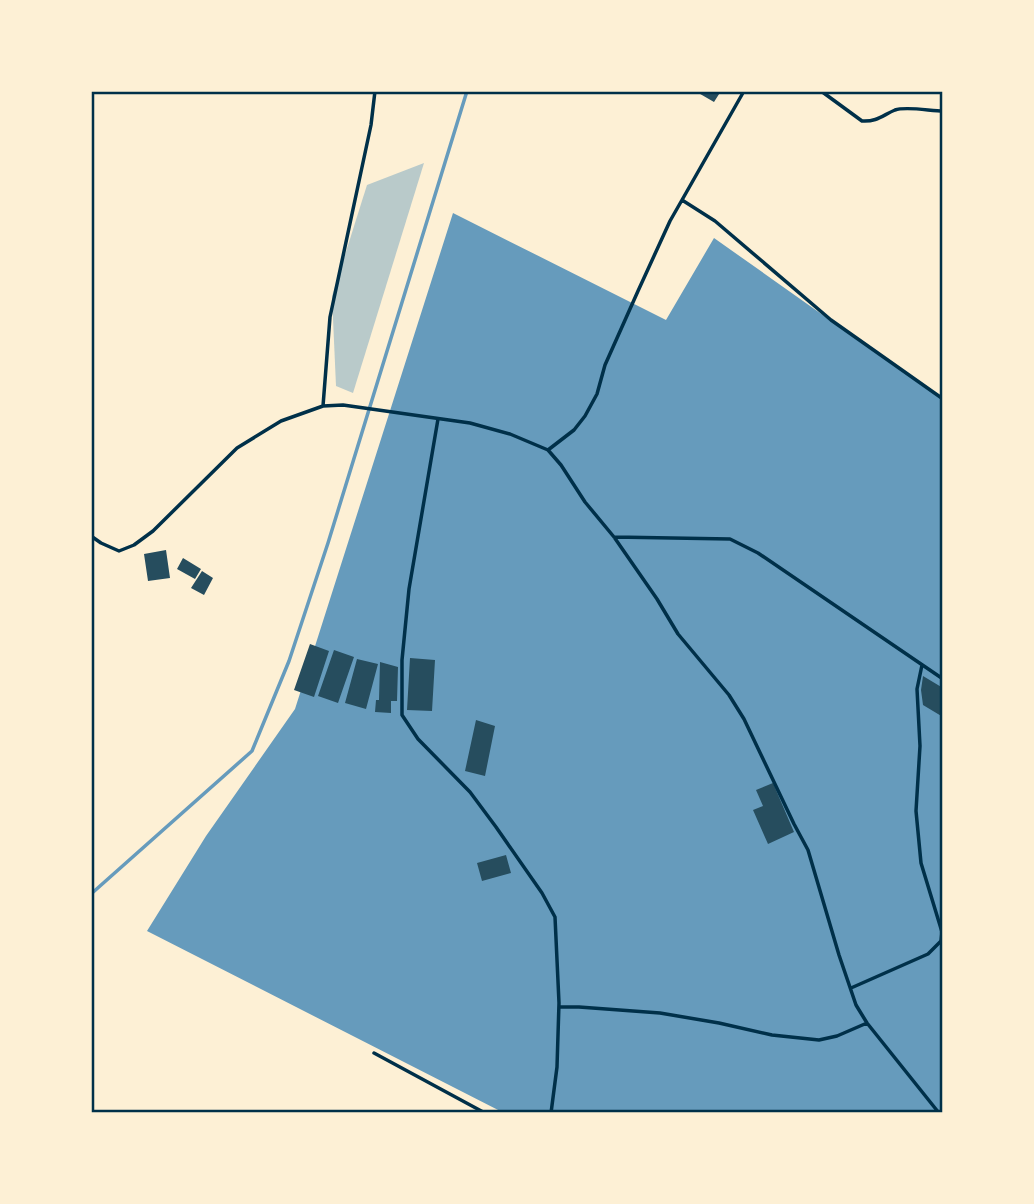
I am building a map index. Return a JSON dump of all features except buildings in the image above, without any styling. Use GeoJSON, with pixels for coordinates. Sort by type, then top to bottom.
{"type":"FeatureCollection","features":[{"type":"Feature","properties":{"kind":"lane"},"geometry":{"type":"LineString","coordinates":[[323,407],[330,317],[371,125],[375,91]]}},
{"type":"Feature","properties":{"kind":"lane"},"geometry":{"type":"LineString","coordinates":[[548,450],[573,430],[585,416],[597,394],[605,365],[670,221],[744,91]]}},
{"type":"Feature","properties":{"kind":"lane"},"geometry":{"type":"LineString","coordinates":[[821,91],[862,121],[878,120],[898,109],[943,111]]}},
{"type":"Feature","properties":{"kind":"lane"},"geometry":{"type":"LineString","coordinates":[[682,200],[715,221],[831,320],[943,399]]}},
{"type":"Feature","properties":{"kind":"lane"},"geometry":{"type":"LineString","coordinates":[[91,536],[119,551],[134,545],[153,531],[237,448],[281,421],[323,407],[343,405],[470,423],[510,434],[548,450],[614,537],[678,634],[729,695],[744,719],[808,850],[856,1005],[867,1023],[939,1113]]}},
{"type":"Feature","properties":{"kind":"lane"},"geometry":{"type":"LineString","coordinates":[[438,419],[409,589],[402,660],[402,715],[418,739],[470,792],[542,893],[555,917],[559,1007],[557,1067],[551,1113]]}},
{"type":"Feature","properties":{"kind":"lane"},"geometry":{"type":"LineString","coordinates":[[614,537],[730,540],[758,553],[943,679]]}},
{"type":"Feature","properties":{"kind":"lane"},"geometry":{"type":"LineString","coordinates":[[851,988],[928,954],[941,942],[942,932],[921,863],[916,811],[920,746],[917,689],[922,665]]}},
{"type":"Feature","properties":{"kind":"lane"},"geometry":{"type":"LineString","coordinates":[[559,1007],[579,1006],[660,1013],[772,1035],[819,1040],[837,1036],[867,1023]]}},
{"type":"Feature","properties":{"kind":"lane"},"geometry":{"type":"LineString","coordinates":[[374,1053],[485,1113]]}},
{"type":"Feature","properties":{"kind":"shaded area"},"geometry":{"type":"Polygon","coordinates":[[[424,163],[353,393],[336,386],[332,296],[367,185],[424,163]]]}},
{"type":"Feature","properties":{"kind":"water"},"geometry":{"type":"Polygon","coordinates":[[[453,213],[666,320],[714,238],[943,400],[943,1113],[504,1113],[147,931],[206,836],[295,709],[453,213]]]}},
{"type":"Feature","properties":{"kind":"waterway"},"geometry":{"type":"LineString","coordinates":[[91,894],[252,751],[289,661],[328,543],[467,91]]}}]}
